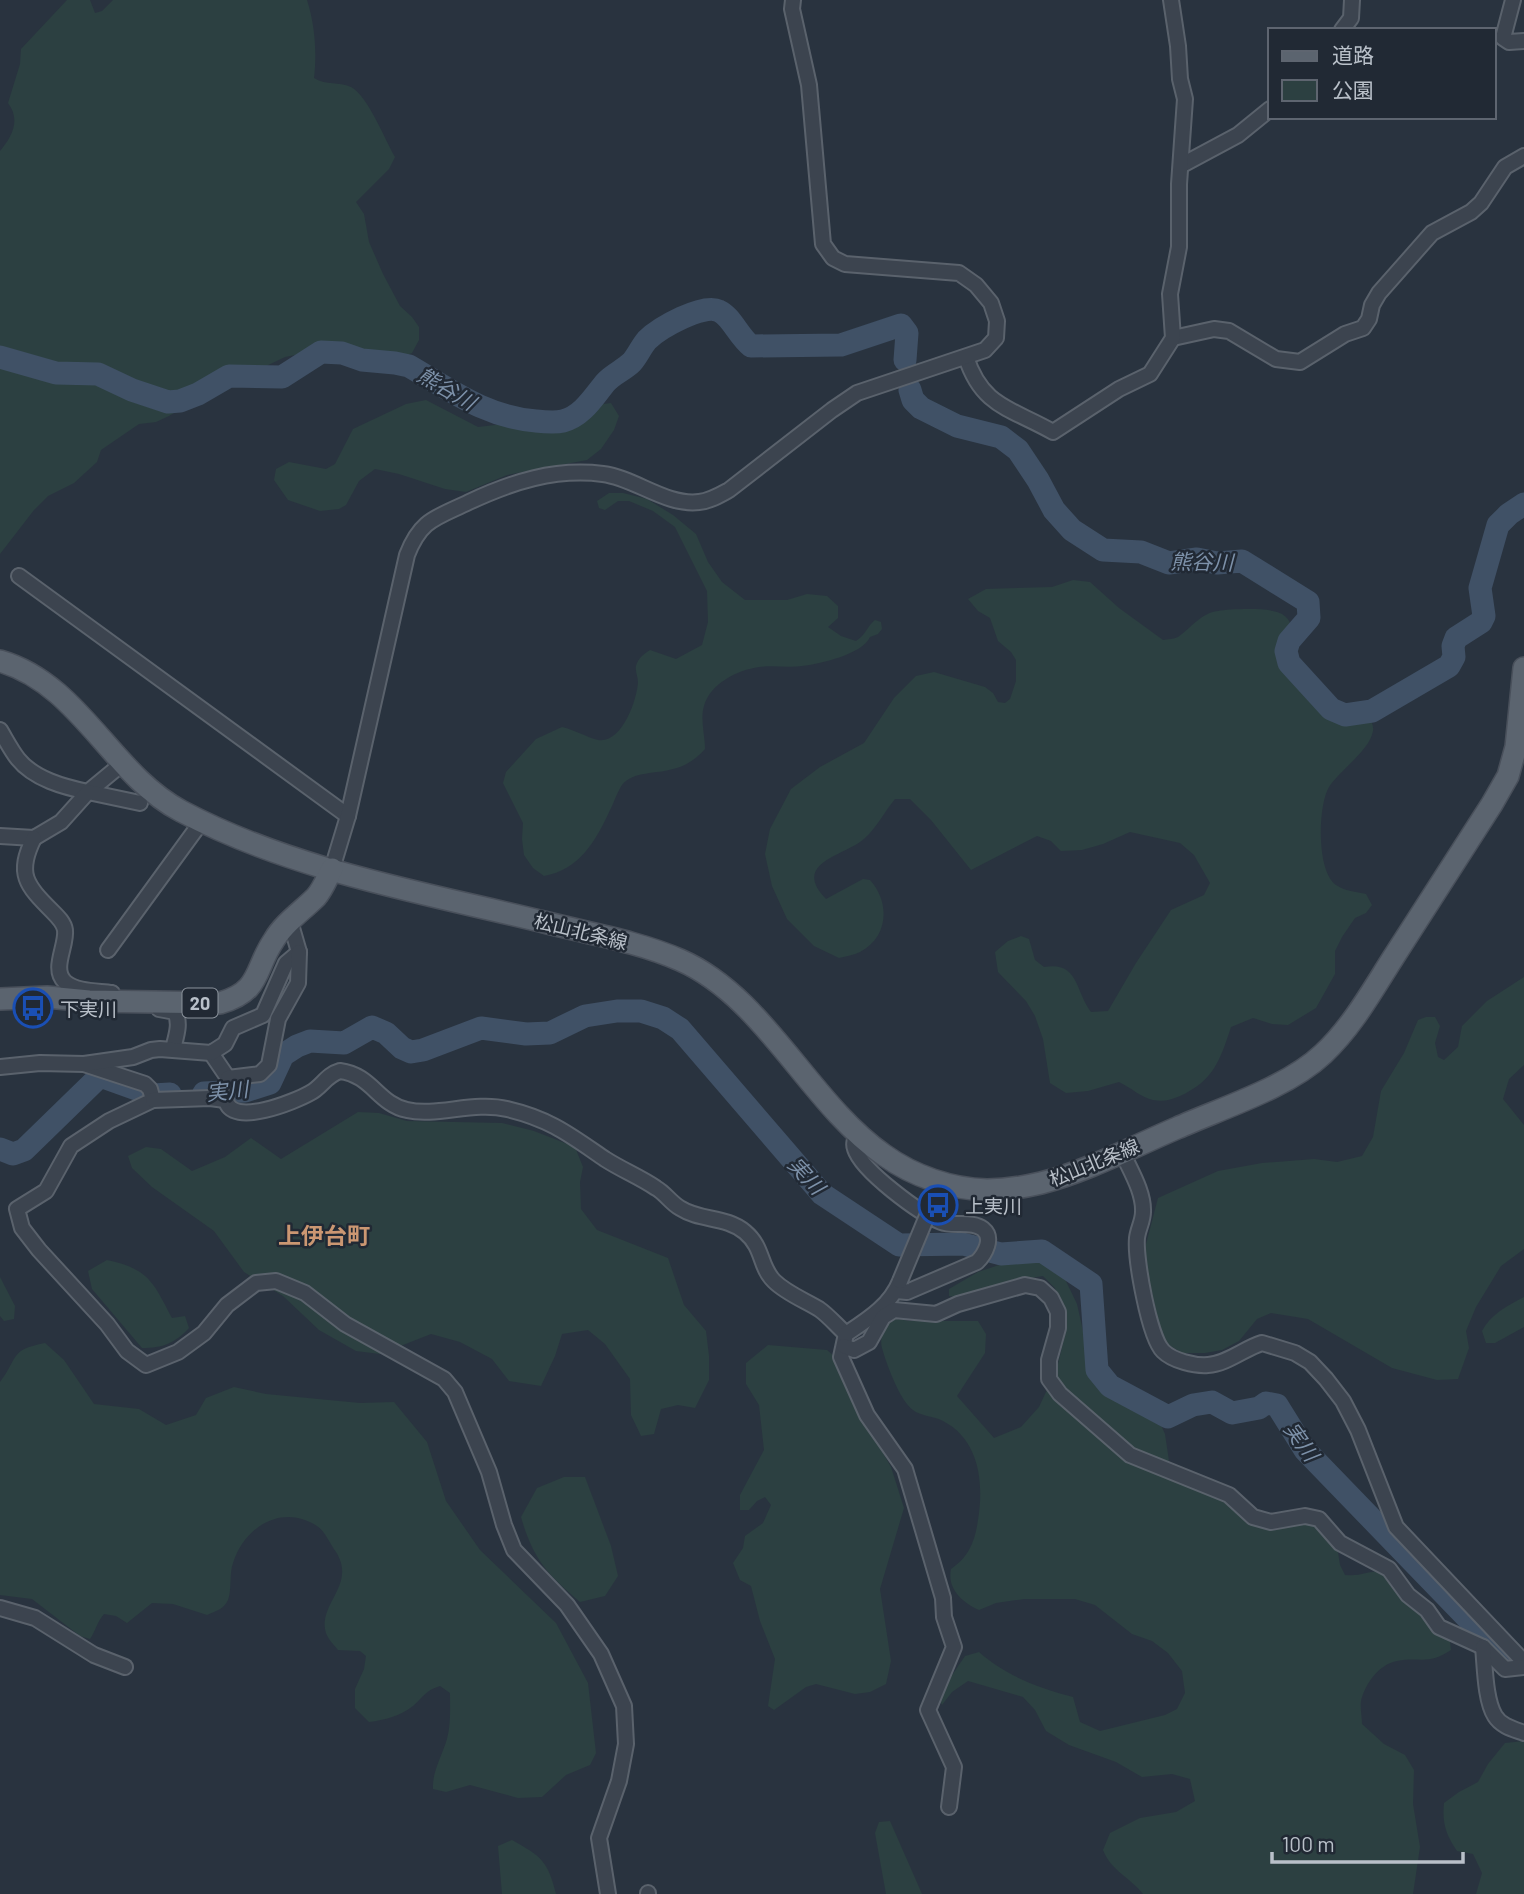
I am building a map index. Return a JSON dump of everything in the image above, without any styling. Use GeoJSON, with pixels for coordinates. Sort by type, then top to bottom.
{"type":"FeatureCollection","features":[{"type":"Feature","properties":{"kind":"main road","name":"松山北条線"},"geometry":{"type":"LineString","coordinates":[[0,661],[41,681],[77,711],[123,763],[167,803],[202,821],[272,850],[332,869],[412,893],[475,905],[652,949],[704,972],[743,1005],[857,1134],[884,1156],[909,1171],[942,1183],[987,1190],[1042,1183],[1122,1152],[1282,1082],[1323,1054],[1349,1025],[1508,776],[1520,727],[1524,668]]}},
{"type":"Feature","properties":{"kind":"main road","name":"20"},"geometry":{"type":"LineString","coordinates":[[0,999],[47,996],[89,1001],[220,1003],[233,999],[256,979],[273,940],[317,895],[332,869]]}},
{"type":"Feature","properties":{"kind":"street"},"geometry":{"type":"LineString","coordinates":[[332,869],[348,816],[403,568],[414,538],[424,524],[527,478],[554,473],[603,474],[626,479],[684,502],[711,500],[729,490],[858,393],[985,350],[996,338],[997,321],[991,303],[976,285],[959,273],[845,264],[833,258],[823,244],[809,85],[792,9],[793,0]]}},
{"type":"Feature","properties":{"kind":"street"},"geometry":{"type":"LineString","coordinates":[[966,357],[971,375],[979,388],[993,401],[1052,432],[1118,389],[1150,374],[1173,338],[1170,294],[1179,247],[1179,184],[1185,99],[1180,79],[1171,0]]}},
{"type":"Feature","properties":{"kind":"street"},"geometry":{"type":"LineString","coordinates":[[1344,28],[1351,18],[1352,0]]}},
{"type":"Feature","properties":{"kind":"street"},"geometry":{"type":"LineString","coordinates":[[1513,0],[1503,38],[1509,42],[1524,41]]}},
{"type":"Feature","properties":{"kind":"street"},"geometry":{"type":"LineString","coordinates":[[1182,165],[1238,135],[1268,111]]}},
{"type":"Feature","properties":{"kind":"street"},"geometry":{"type":"LineString","coordinates":[[1173,338],[1214,329],[1229,331],[1276,359],[1300,362],[1345,334],[1363,328],[1379,293],[1432,233],[1472,212],[1505,167],[1524,156]]}},
{"type":"Feature","properties":{"kind":"street"},"geometry":{"type":"LineString","coordinates":[[19,576],[348,816]]}},
{"type":"Feature","properties":{"kind":"street"},"geometry":{"type":"LineString","coordinates":[[0,730],[19,760],[50,781],[140,803]]}},
{"type":"Feature","properties":{"kind":"street"},"geometry":{"type":"LineString","coordinates":[[123,763],[88,792],[61,822],[34,838],[26,853],[23,867],[25,880],[36,896],[61,920],[65,931],[60,974],[63,981],[72,987],[128,996],[136,1002]]}},
{"type":"Feature","properties":{"kind":"street"},"geometry":{"type":"LineString","coordinates":[[108,950],[202,821]]}},
{"type":"Feature","properties":{"kind":"street"},"geometry":{"type":"LineString","coordinates":[[0,836],[34,838]]}},
{"type":"Feature","properties":{"kind":"street"},"geometry":{"type":"LineString","coordinates":[[290,921],[299,952],[298,983],[278,1019],[269,1065],[260,1074],[210,1098],[152,1095],[71,1146],[46,1191],[17,1209],[22,1228],[107,1324],[127,1351],[146,1365],[178,1352],[204,1333],[227,1306],[256,1283],[276,1281],[305,1293],[345,1324],[444,1379],[455,1392],[489,1472],[514,1550],[567,1605],[601,1654],[624,1706],[626,1744],[619,1781],[599,1838],[608,1894]]}},
{"type":"Feature","properties":{"kind":"street"},"geometry":{"type":"LineString","coordinates":[[0,1067],[40,1063],[83,1064],[133,1057],[151,1050],[211,1053],[225,1044],[233,1028],[264,1015],[286,963],[299,952]]}},
{"type":"Feature","properties":{"kind":"street"},"geometry":{"type":"LineString","coordinates":[[161,1003],[159,1009],[176,1012],[178,1016],[173,1049]]}},
{"type":"Feature","properties":{"kind":"street"},"geometry":{"type":"LineString","coordinates":[[211,1053],[227,1089],[232,1109],[251,1113],[273,1110],[313,1092],[332,1073],[340,1071],[360,1076],[398,1108],[414,1112],[483,1106],[505,1108],[551,1123],[658,1189],[680,1208],[742,1229],[756,1243],[769,1276],[777,1284],[821,1310],[854,1350],[869,1342],[883,1318],[894,1310],[936,1314],[958,1304],[1025,1285],[1040,1288],[1051,1298],[1058,1311],[1058,1328],[1049,1360],[1049,1379],[1060,1394],[1130,1455],[1229,1495],[1252,1517],[1271,1522],[1306,1516],[1319,1519],[1340,1543],[1389,1569],[1408,1595],[1427,1610],[1439,1627],[1483,1647],[1505,1669],[1524,1664],[1396,1527],[1358,1430],[1343,1401],[1310,1362],[1295,1353],[1262,1343],[1211,1365],[1195,1364],[1164,1352],[1155,1338],[1150,1322],[1137,1252],[1143,1212],[1142,1197],[1122,1152]]}},
{"type":"Feature","properties":{"kind":"street"},"geometry":{"type":"LineString","coordinates":[[83,1064],[145,1084],[152,1095]]}},
{"type":"Feature","properties":{"kind":"street"},"geometry":{"type":"LineString","coordinates":[[857,1134],[854,1140],[855,1149],[863,1163],[888,1186],[913,1206],[943,1223],[983,1228],[988,1241],[983,1256],[964,1269],[907,1292],[898,1286]]}},
{"type":"Feature","properties":{"kind":"street"},"geometry":{"type":"LineString","coordinates":[[942,1183],[898,1286],[875,1314],[845,1340],[841,1357],[867,1415],[905,1469],[943,1598],[944,1617],[954,1647],[928,1710],[954,1767],[949,1807]]}},
{"type":"Feature","properties":{"kind":"street"},"geometry":{"type":"LineString","coordinates":[[0,1608],[35,1618],[94,1655],[125,1667]]}},
{"type":"Feature","properties":{"kind":"street"},"geometry":{"type":"LineString","coordinates":[[1483,1647],[1490,1704],[1495,1717],[1506,1727],[1524,1734]]}},
{"type":"Feature","properties":{"kind":"green space"},"geometry":{"type":"Polygon","coordinates":[[[67,0],[90,0],[95,13],[102,11],[113,0],[307,0],[315,39],[314,78],[346,85],[357,92],[370,109],[395,157],[389,169],[356,202],[364,214],[369,242],[383,274],[400,306],[419,327],[419,340],[412,353],[395,360],[352,354],[300,354],[285,357],[262,368],[237,374],[156,422],[139,424],[101,450],[97,462],[74,483],[48,496],[0,554],[0,151],[13,128],[14,116],[8,103],[20,64],[21,49],[67,0]]]}},
{"type":"Feature","properties":{"kind":"green space"},"geometry":{"type":"Polygon","coordinates":[[[426,400],[478,427],[573,416],[596,405],[611,403],[619,416],[614,430],[601,449],[587,460],[507,475],[466,492],[445,489],[375,469],[359,481],[346,505],[339,509],[320,511],[288,500],[274,480],[276,469],[289,462],[326,469],[335,464],[353,429],[406,404],[426,400]]]}},
{"type":"Feature","properties":{"kind":"green space"},"geometry":{"type":"Polygon","coordinates":[[[609,493],[623,493],[647,499],[673,515],[696,534],[708,562],[722,582],[745,600],[787,600],[807,594],[827,596],[838,606],[838,618],[828,627],[841,636],[856,641],[875,620],[881,622],[882,629],[859,648],[840,657],[802,666],[764,666],[726,679],[712,691],[704,706],[705,749],[682,766],[627,780],[620,788],[599,833],[585,852],[567,868],[544,876],[533,868],[524,855],[523,823],[503,783],[506,772],[536,739],[562,727],[598,740],[614,735],[627,719],[635,699],[638,682],[636,666],[640,658],[650,650],[676,659],[702,645],[708,622],[707,591],[675,527],[653,511],[629,501],[618,501],[605,510],[599,508],[597,501],[609,493]]]}},
{"type":"Feature","properties":{"kind":"green space"},"geometry":{"type":"Polygon","coordinates":[[[1073,580],[1090,582],[1119,608],[1163,640],[1178,637],[1212,612],[1251,609],[1282,614],[1291,626],[1297,659],[1315,695],[1337,708],[1369,716],[1373,727],[1371,738],[1361,753],[1329,787],[1323,808],[1322,853],[1330,878],[1339,887],[1366,894],[1372,905],[1366,913],[1355,918],[1342,937],[1335,951],[1335,974],[1316,1008],[1288,1025],[1272,1024],[1253,1018],[1231,1027],[1219,1060],[1208,1077],[1191,1090],[1167,1100],[1149,1099],[1119,1082],[1088,1091],[1066,1093],[1050,1083],[1043,1039],[1035,1016],[1026,1001],[998,972],[995,952],[1008,941],[1021,936],[1029,939],[1035,960],[1044,967],[1055,966],[1070,973],[1091,1012],[1108,1011],[1171,910],[1204,895],[1210,883],[1194,855],[1180,843],[1130,832],[1082,850],[1061,851],[1051,841],[1037,836],[971,870],[931,820],[910,799],[895,799],[865,838],[825,861],[814,876],[826,899],[863,879],[870,880],[881,898],[883,919],[877,938],[860,952],[839,958],[814,946],[787,919],[772,886],[765,854],[770,829],[791,789],[820,767],[864,743],[894,698],[916,676],[934,672],[985,687],[993,693],[998,702],[1005,703],[1010,699],[1016,681],[1016,660],[998,641],[990,618],[978,611],[968,599],[986,589],[1052,587],[1073,580]]]}},
{"type":"Feature","properties":{"kind":"green space"},"geometry":{"type":"Polygon","coordinates":[[[1524,977],[1524,1065],[1509,1079],[1503,1099],[1524,1125],[1524,1249],[1501,1266],[1476,1307],[1466,1331],[1469,1348],[1458,1379],[1437,1380],[1392,1368],[1308,1319],[1271,1313],[1257,1319],[1239,1341],[1222,1350],[1182,1353],[1166,1343],[1158,1320],[1145,1248],[1158,1198],[1218,1171],[1262,1163],[1314,1159],[1337,1162],[1362,1156],[1373,1137],[1381,1091],[1404,1053],[1418,1020],[1435,1017],[1440,1026],[1435,1043],[1438,1057],[1444,1060],[1458,1047],[1462,1026],[1487,1001],[1524,977]]]}},
{"type":"Feature","properties":{"kind":"green space"},"geometry":{"type":"Polygon","coordinates":[[[358,1112],[379,1113],[407,1121],[502,1123],[534,1131],[575,1147],[583,1167],[580,1182],[581,1209],[597,1230],[668,1258],[684,1305],[706,1331],[709,1380],[695,1408],[678,1405],[661,1409],[654,1434],[641,1436],[631,1415],[630,1379],[605,1344],[588,1330],[562,1334],[541,1386],[509,1381],[492,1359],[460,1342],[431,1334],[380,1354],[356,1351],[319,1330],[283,1296],[244,1272],[214,1231],[152,1187],[132,1168],[128,1156],[146,1147],[161,1149],[192,1171],[225,1157],[251,1138],[281,1159],[358,1112]]]}},
{"type":"Feature","properties":{"kind":"green space"},"geometry":{"type":"Polygon","coordinates":[[[1020,1258],[1044,1260],[1063,1275],[1077,1304],[1087,1365],[1094,1384],[1139,1408],[1160,1423],[1165,1434],[1169,1461],[1192,1484],[1226,1499],[1250,1522],[1305,1520],[1316,1523],[1337,1546],[1340,1565],[1345,1575],[1387,1572],[1450,1642],[1451,1650],[1436,1658],[1397,1661],[1384,1666],[1369,1682],[1361,1701],[1362,1724],[1384,1744],[1405,1755],[1414,1770],[1413,1804],[1420,1847],[1413,1894],[1143,1894],[1111,1864],[1103,1850],[1110,1833],[1140,1818],[1176,1812],[1195,1801],[1190,1779],[1172,1774],[1142,1777],[1116,1762],[1069,1745],[1046,1731],[1035,1710],[1023,1697],[968,1681],[952,1692],[942,1705],[938,1696],[965,1656],[979,1652],[1000,1668],[1023,1680],[1073,1697],[1080,1722],[1100,1731],[1165,1715],[1177,1709],[1185,1693],[1182,1671],[1168,1653],[1152,1641],[1132,1634],[1095,1605],[1075,1599],[1024,1599],[996,1603],[979,1610],[962,1599],[951,1583],[951,1569],[967,1554],[977,1528],[980,1492],[977,1464],[965,1439],[955,1429],[939,1419],[916,1412],[908,1405],[887,1363],[881,1345],[882,1334],[884,1327],[895,1319],[978,1321],[986,1334],[985,1353],[957,1396],[994,1438],[1021,1427],[1039,1407],[1057,1368],[1066,1331],[1055,1288],[1043,1276],[970,1296],[949,1296],[949,1289],[978,1272],[1020,1258]]]}},
{"type":"Feature","properties":{"kind":"green space"},"geometry":{"type":"Polygon","coordinates":[[[107,1260],[141,1273],[154,1286],[172,1318],[185,1316],[189,1328],[168,1344],[142,1348],[92,1289],[88,1271],[107,1260]]]}},
{"type":"Feature","properties":{"kind":"green space"},"geometry":{"type":"Polygon","coordinates":[[[0,1277],[15,1306],[14,1319],[4,1321],[0,1316],[0,1277]]]}},
{"type":"Feature","properties":{"kind":"green space"},"geometry":{"type":"Polygon","coordinates":[[[1524,1297],[1524,1327],[1495,1343],[1486,1343],[1482,1331],[1490,1320],[1524,1297]]]}},
{"type":"Feature","properties":{"kind":"green space"},"geometry":{"type":"Polygon","coordinates":[[[45,1343],[64,1360],[94,1404],[139,1409],[166,1425],[196,1415],[206,1398],[234,1387],[266,1394],[360,1403],[394,1402],[427,1442],[446,1501],[480,1550],[556,1623],[588,1683],[596,1753],[590,1765],[566,1775],[542,1797],[518,1798],[470,1785],[446,1792],[433,1789],[448,1733],[450,1693],[440,1686],[403,1712],[369,1722],[355,1708],[355,1689],[364,1669],[366,1656],[360,1651],[338,1650],[326,1633],[327,1613],[340,1584],[341,1564],[323,1531],[304,1520],[278,1518],[255,1529],[238,1550],[226,1603],[207,1615],[173,1604],[152,1603],[127,1623],[116,1616],[104,1614],[90,1639],[80,1636],[32,1599],[0,1595],[0,1382],[20,1352],[45,1343]]]}},
{"type":"Feature","properties":{"kind":"green space"},"geometry":{"type":"Polygon","coordinates":[[[768,1345],[827,1350],[835,1357],[864,1420],[891,1467],[904,1508],[880,1589],[891,1661],[886,1684],[870,1692],[855,1694],[816,1684],[806,1687],[774,1710],[768,1706],[775,1659],[760,1621],[751,1586],[740,1580],[733,1563],[743,1548],[745,1536],[763,1523],[771,1505],[765,1497],[749,1510],[740,1510],[740,1495],[764,1450],[759,1405],[746,1384],[746,1363],[768,1345]]]}},
{"type":"Feature","properties":{"kind":"green space"},"geometry":{"type":"Polygon","coordinates":[[[564,1477],[585,1477],[611,1546],[618,1576],[605,1596],[580,1602],[559,1583],[536,1555],[521,1517],[537,1488],[564,1477]]]}},
{"type":"Feature","properties":{"kind":"green space"},"geometry":{"type":"Polygon","coordinates":[[[1524,1741],[1524,1894],[1476,1894],[1482,1873],[1473,1854],[1457,1851],[1450,1840],[1444,1823],[1444,1803],[1478,1782],[1505,1743],[1524,1741]]]}},
{"type":"Feature","properties":{"kind":"green space"},"geometry":{"type":"Polygon","coordinates":[[[890,1821],[922,1894],[886,1894],[875,1833],[879,1822],[890,1821]]]}},
{"type":"Feature","properties":{"kind":"green space"},"geometry":{"type":"Polygon","coordinates":[[[512,1840],[542,1861],[550,1874],[556,1894],[502,1894],[498,1846],[512,1840]]]}},
{"type":"Feature","properties":{"kind":"waterway","name":"熊谷川"},"geometry":{"type":"LineString","coordinates":[[0,357],[56,373],[98,374],[132,390],[168,402],[180,401],[198,394],[229,376],[282,377],[321,352],[342,353],[362,360],[409,366],[470,401],[501,414],[518,419],[553,422],[563,421],[582,410],[609,379],[632,362],[653,335],[671,323],[703,310],[719,311],[751,346],[841,345],[901,325],[907,333],[905,360]]}},
{"type":"Feature","properties":{"kind":"waterway","name":"熊谷川"},"geometry":{"type":"LineString","coordinates":[[910,390],[913,400],[921,408],[957,426],[1001,437],[1018,450],[1054,510],[1072,530],[1103,550],[1141,552],[1169,563],[1197,559],[1217,563],[1242,561],[1308,602],[1309,618],[1289,641],[1286,651],[1289,663],[1331,709],[1345,715],[1372,711],[1449,666],[1454,657],[1453,646],[1456,638],[1481,622],[1484,616],[1480,588],[1498,525],[1524,504]]}},
{"type":"Feature","properties":{"kind":"waterway","name":"実川"},"geometry":{"type":"LineString","coordinates":[[204,1093],[245,1091],[270,1083],[283,1055],[297,1046],[310,1041],[344,1043],[372,1027],[386,1033],[402,1048],[411,1052],[481,1028],[526,1034],[550,1033],[585,1016],[617,1011],[641,1011],[663,1018],[680,1029],[822,1194],[899,1245],[963,1244],[1001,1254],[1042,1251],[1091,1284],[1097,1370],[1110,1386],[1168,1417],[1193,1405],[1212,1402],[1232,1413],[1259,1408],[1266,1403],[1277,1405],[1305,1450],[1509,1661]]}},
{"type":"Feature","properties":{"kind":"waterway","name":"実川"},"geometry":{"type":"LineString","coordinates":[[0,1149],[13,1154],[24,1150],[100,1076],[153,1095],[170,1094]]}},
{"type":"Feature","properties":{"kind":"place","name":"下実川"},"geometry":{"type":"Point","coordinates":[33,1008]}},
{"type":"Feature","properties":{"kind":"place","name":"上実川"},"geometry":{"type":"Point","coordinates":[938,1205]}},
{"type":"Feature","properties":{"kind":"district","name":"上伊台町"},"geometry":{"type":"Point","coordinates":[324,1235]}}]}
